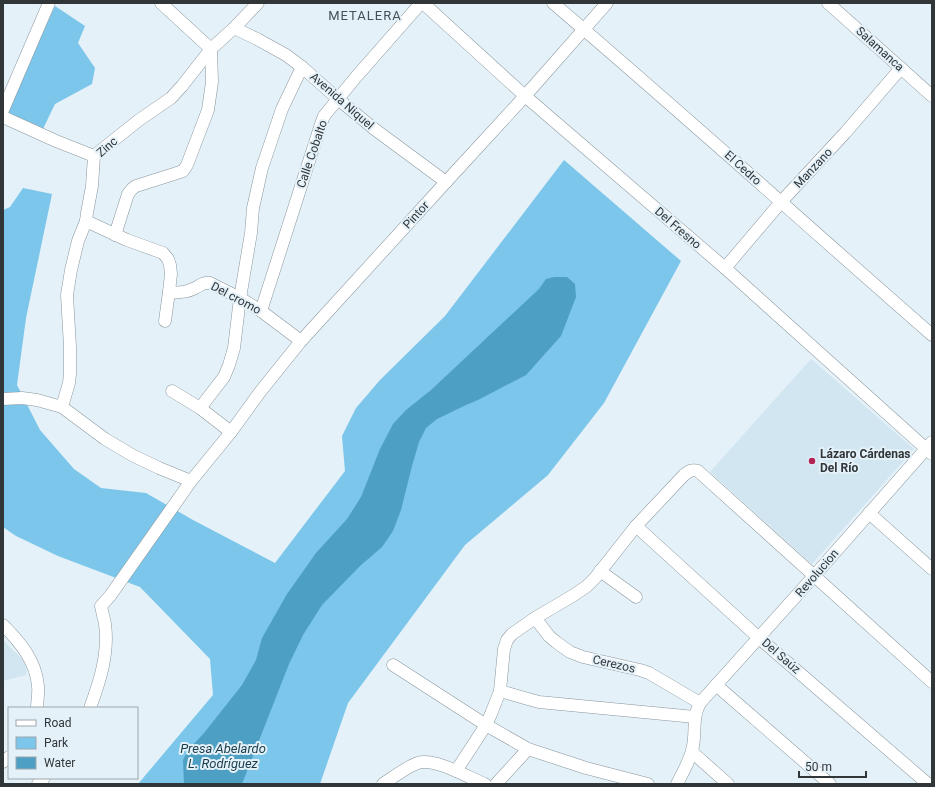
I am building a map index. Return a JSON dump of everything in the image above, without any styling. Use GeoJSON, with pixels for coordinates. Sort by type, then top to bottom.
{"type":"FeatureCollection","features":[{"type":"Feature","properties":{"kind":"street"},"geometry":{"type":"LineString","coordinates":[[3,110],[49,3]]}},
{"type":"Feature","properties":{"kind":"street"},"geometry":{"type":"LineString","coordinates":[[115,235],[128,194],[132,189],[136,186],[174,174],[183,170],[187,165],[208,110],[212,82],[211,49],[161,3]]}},
{"type":"Feature","properties":{"kind":"street","name":"Zinc"},"geometry":{"type":"LineString","coordinates":[[62,407],[70,374],[68,294],[71,270],[78,241],[86,222],[92,186],[94,156],[139,120],[171,98],[211,49],[258,3]]}},
{"type":"Feature","properties":{"kind":"street","name":"Del Fresno"},"geometry":{"type":"LineString","coordinates":[[422,3],[525,96],[725,268],[930,448]]}},
{"type":"Feature","properties":{"kind":"street","name":"Calle Cobalto"},"geometry":{"type":"LineString","coordinates":[[261,311],[324,116],[422,3]]}},
{"type":"Feature","properties":{"kind":"street","name":"El Cedro"},"geometry":{"type":"LineString","coordinates":[[552,3],[674,107],[932,335]]}},
{"type":"Feature","properties":{"kind":"street","name":"Pintor"},"geometry":{"type":"LineString","coordinates":[[90,707],[102,673],[105,650],[105,624],[101,606],[110,596],[191,481],[231,432],[260,392],[302,341],[525,96],[607,3]]}},
{"type":"Feature","properties":{"kind":"street","name":"Salamanca"},"geometry":{"type":"LineString","coordinates":[[828,3],[932,96]]}},
{"type":"Feature","properties":{"kind":"street","name":"Avenida Niquel"},"geometry":{"type":"LineString","coordinates":[[234,28],[286,55],[302,66],[373,128],[446,182]]}},
{"type":"Feature","properties":{"kind":"street"},"geometry":{"type":"LineString","coordinates":[[200,408],[224,377],[234,348],[240,298],[251,232],[253,208],[262,168],[282,109],[302,66]]}},
{"type":"Feature","properties":{"kind":"street","name":"Manzano"},"geometry":{"type":"LineString","coordinates":[[725,268],[781,202],[845,133],[901,68]]}},
{"type":"Feature","properties":{"kind":"street"},"geometry":{"type":"LineString","coordinates":[[3,117],[94,156]]}},
{"type":"Feature","properties":{"kind":"street"},"geometry":{"type":"LineString","coordinates":[[86,222],[127,240],[163,253],[168,259],[171,274],[165,321]]}},
{"type":"Feature","properties":{"kind":"street","name":"Del cromo"},"geometry":{"type":"LineString","coordinates":[[169,292],[188,290],[206,282],[210,283],[240,298],[261,311],[302,341]]}},
{"type":"Feature","properties":{"kind":"street"},"geometry":{"type":"LineString","coordinates":[[172,391],[200,408],[231,432]]}},
{"type":"Feature","properties":{"kind":"street"},"geometry":{"type":"LineString","coordinates":[[3,399],[22,398],[37,400],[62,407],[105,439],[132,455],[191,481]]}},
{"type":"Feature","properties":{"kind":"street","name":"Revolucion"},"geometry":{"type":"LineString","coordinates":[[700,703],[869,513],[930,448]]}},
{"type":"Feature","properties":{"kind":"street"},"geometry":{"type":"LineString","coordinates":[[456,770],[486,726],[491,714],[500,691],[504,649],[507,640],[512,634],[535,618],[587,586],[636,526],[684,475],[689,471],[694,470],[698,471],[815,575],[932,682]]}},
{"type":"Feature","properties":{"kind":"street"},"geometry":{"type":"LineString","coordinates":[[869,513],[932,568]]}},
{"type":"Feature","properties":{"kind":"street","name":"Del Saúz"},"geometry":{"type":"LineString","coordinates":[[636,526],[759,638],[928,784]]}},
{"type":"Feature","properties":{"kind":"street"},"geometry":{"type":"LineString","coordinates":[[600,571],[636,597]]}},
{"type":"Feature","properties":{"kind":"street","name":"Cerezos"},"geometry":{"type":"LineString","coordinates":[[535,618],[549,636],[570,652],[583,657],[649,673],[700,703]]}},
{"type":"Feature","properties":{"kind":"street"},"geometry":{"type":"LineString","coordinates":[[3,625],[20,643],[31,660],[38,686],[37,707]]}},
{"type":"Feature","properties":{"kind":"street"},"geometry":{"type":"LineString","coordinates":[[393,665],[486,726],[528,749],[586,768],[648,784]]}},
{"type":"Feature","properties":{"kind":"street"},"geometry":{"type":"LineString","coordinates":[[716,685],[830,784]]}},
{"type":"Feature","properties":{"kind":"street"},"geometry":{"type":"LineString","coordinates":[[500,691],[539,702],[695,717]]}},
{"type":"Feature","properties":{"kind":"street"},"geometry":{"type":"LineString","coordinates":[[678,784],[692,752],[695,717],[700,703]]}},
{"type":"Feature","properties":{"kind":"street"},"geometry":{"type":"LineString","coordinates":[[496,784],[528,749]]}},
{"type":"Feature","properties":{"kind":"street"},"geometry":{"type":"LineString","coordinates":[[692,752],[728,784]]}},
{"type":"Feature","properties":{"kind":"street"},"geometry":{"type":"LineString","coordinates":[[383,784],[418,762],[426,762],[456,770],[480,783]]}},
{"type":"Feature","properties":{"kind":"shaded area","name":"Lázaro Cárdenas Del Río"},"geometry":{"type":"Polygon","coordinates":[[[811,359],[914,449],[812,564],[710,472],[811,359]]]}},
{"type":"Feature","properties":{"kind":"shaded area"},"geometry":{"type":"Polygon","coordinates":[[[3,640],[27,664],[26,675],[3,681],[3,640]]]}},
{"type":"Feature","properties":{"kind":"green space"},"geometry":{"type":"Polygon","coordinates":[[[55,6],[85,26],[78,43],[95,68],[92,84],[55,104],[42,131],[5,115],[55,6]]]}},
{"type":"Feature","properties":{"kind":"green space"},"geometry":{"type":"Polygon","coordinates":[[[564,160],[681,261],[604,403],[548,475],[465,545],[348,703],[320,784],[138,784],[213,695],[210,659],[140,587],[58,556],[16,536],[3,527],[3,210],[10,207],[23,188],[52,194],[26,318],[17,385],[40,430],[74,469],[101,488],[146,493],[193,520],[275,563],[345,471],[342,436],[356,408],[380,380],[445,316],[564,160]]]}},
{"type":"Feature","properties":{"kind":"water","name":"Presa Abelardo L. Rodríguez"},"geometry":{"type":"Polygon","coordinates":[[[554,277],[567,277],[575,284],[576,297],[561,336],[526,375],[437,419],[426,428],[419,442],[401,510],[393,531],[382,547],[360,566],[322,605],[303,635],[289,664],[242,784],[184,784],[183,760],[185,756],[242,685],[256,660],[262,638],[287,594],[316,553],[347,519],[361,497],[380,449],[393,424],[406,410],[431,390],[539,289],[546,279],[554,277]]]}},
{"type":"Feature","properties":{"kind":"place","name":"Lázaro Cárdenas Del Río"},"geometry":{"type":"Point","coordinates":[812,461]}},
{"type":"Feature","properties":{"kind":"district","name":"METALERA"},"geometry":{"type":"Point","coordinates":[365,15]}}]}
